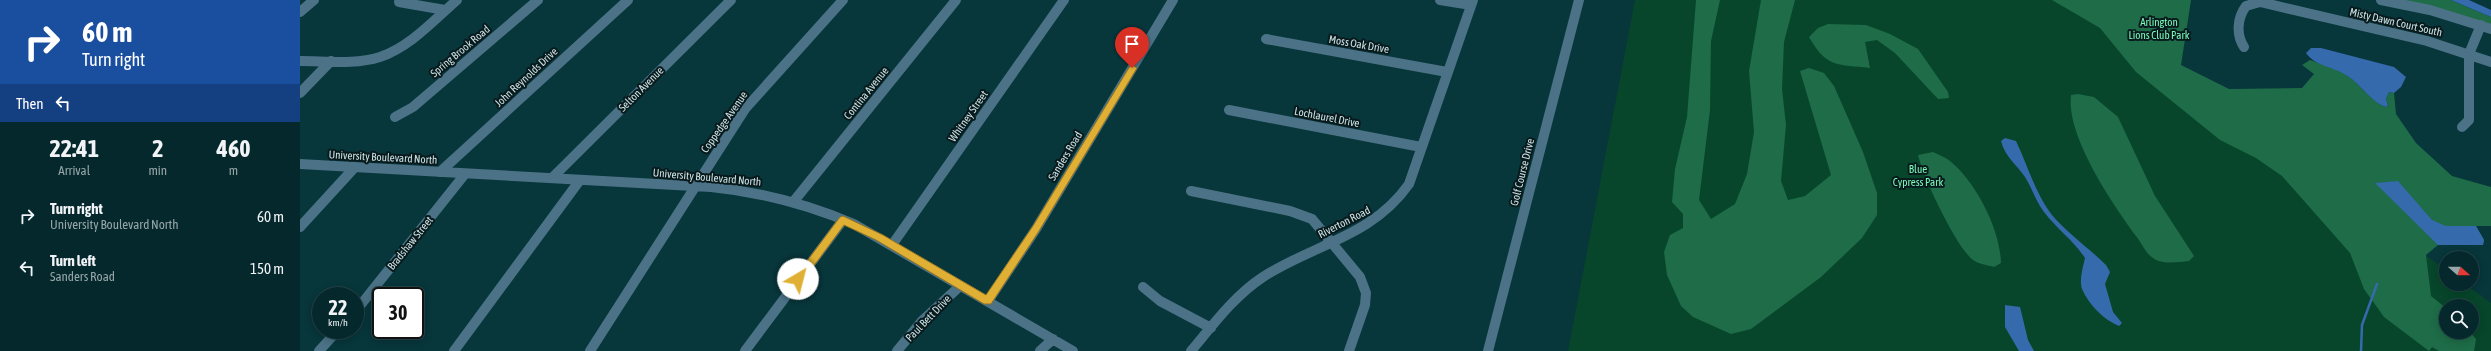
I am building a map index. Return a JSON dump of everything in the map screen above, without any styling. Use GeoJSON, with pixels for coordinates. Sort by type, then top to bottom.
{"type":"FeatureCollection","features":[{"type":"Feature","properties":{"kind":"street"},"geometry":{"type":"LineString","coordinates":[[300,12],[314,0]]}},
{"type":"Feature","properties":{"kind":"street"},"geometry":{"type":"LineString","coordinates":[[300,61],[368,59],[391,52],[457,0]]}},
{"type":"Feature","properties":{"kind":"street","name":"Spring Brook Road"},"geometry":{"type":"LineString","coordinates":[[395,117],[413,107],[538,0]]}},
{"type":"Feature","properties":{"kind":"street","name":"John Reynolds Drive"},"geometry":{"type":"LineString","coordinates":[[440,172],[628,0]]}},
{"type":"Feature","properties":{"kind":"street","name":"Selton Avenue"},"geometry":{"type":"LineString","coordinates":[[552,178],[731,0]]}},
{"type":"Feature","properties":{"kind":"street","name":"Coppedge Avenue"},"geometry":{"type":"LineString","coordinates":[[590,351],[746,109],[843,0]]}},
{"type":"Feature","properties":{"kind":"street","name":"Contina Avenue"},"geometry":{"type":"LineString","coordinates":[[794,201],[956,0]]}},
{"type":"Feature","properties":{"kind":"street","name":"Whitney Street"},"geometry":{"type":"LineString","coordinates":[[892,245],[1064,0]]}},
{"type":"Feature","properties":{"kind":"street","name":"Sanders Road"},"geometry":{"type":"LineString","coordinates":[[988,301],[1036,229],[1173,0]]}},
{"type":"Feature","properties":{"kind":"street"},"geometry":{"type":"LineString","coordinates":[[1440,0],[1472,2]]}},
{"type":"Feature","properties":{"kind":"street","name":"Golf Course Drive"},"geometry":{"type":"LineString","coordinates":[[1488,351],[1579,0]]}},
{"type":"Feature","properties":{"kind":"street"},"geometry":{"type":"LineString","coordinates":[[2381,0],[2430,10],[2491,29]]}},
{"type":"Feature","properties":{"kind":"street"},"geometry":{"type":"LineString","coordinates":[[399,2],[445,10]]}},
{"type":"Feature","properties":{"kind":"street","name":"Riverton Road"},"geometry":{"type":"LineString","coordinates":[[1191,351],[1238,298],[1262,278],[1364,227],[1392,207],[1409,184],[1472,2]]}},
{"type":"Feature","properties":{"kind":"street","name":"Misty Dawn Court South"},"geometry":{"type":"LineString","coordinates":[[2244,47],[2238,37],[2241,10],[2244,6],[2258,2],[2274,4],[2370,29],[2427,41],[2469,54]]}},
{"type":"Feature","properties":{"kind":"street"},"geometry":{"type":"LineString","coordinates":[[2462,127],[2469,120],[2470,46],[2480,25]]}},
{"type":"Feature","properties":{"kind":"street","name":"Moss Oak Drive"},"geometry":{"type":"LineString","coordinates":[[1266,39],[1447,72]]}},
{"type":"Feature","properties":{"kind":"street"},"geometry":{"type":"LineString","coordinates":[[2469,54],[2491,62]]}},
{"type":"Feature","properties":{"kind":"street"},"geometry":{"type":"LineString","coordinates":[[300,93],[331,61]]}},
{"type":"Feature","properties":{"kind":"street","name":"Lochlaurel Drive"},"geometry":{"type":"LineString","coordinates":[[1229,110],[1421,147]]}},
{"type":"Feature","properties":{"kind":"street","name":"University Boulevard North"},"geometry":{"type":"LineString","coordinates":[[300,164],[697,186],[747,190],[794,201],[843,220],[892,245],[1073,351]]}},
{"type":"Feature","properties":{"kind":"street"},"geometry":{"type":"LineString","coordinates":[[300,227],[355,167]]}},
{"type":"Feature","properties":{"kind":"street","name":"Bradshaw Street"},"geometry":{"type":"LineString","coordinates":[[364,301],[466,174]]}},
{"type":"Feature","properties":{"kind":"street"},"geometry":{"type":"LineString","coordinates":[[454,351],[580,180]]}},
{"type":"Feature","properties":{"kind":"street"},"geometry":{"type":"LineString","coordinates":[[1191,191],[1303,214],[1312,219],[1360,277],[1366,293],[1365,305],[1349,351]]}},
{"type":"Feature","properties":{"kind":"street"},"geometry":{"type":"LineString","coordinates":[[745,351],[843,220]]}},
{"type":"Feature","properties":{"kind":"street","name":"Paul Bett Drive"},"geometry":{"type":"LineString","coordinates":[[897,351],[922,321],[960,286]]}},
{"type":"Feature","properties":{"kind":"street"},"geometry":{"type":"LineString","coordinates":[[1143,287],[1160,301],[1211,328]]}},
{"type":"Feature","properties":{"kind":"street"},"geometry":{"type":"LineString","coordinates":[[319,351],[330,339]]}},
{"type":"Feature","properties":{"kind":"street"},"geometry":{"type":"LineString","coordinates":[[1040,351],[1053,339]]}},
{"type":"Feature","properties":{"kind":"green space","name":"Blue Cypress Park"},"geometry":{"type":"Polygon","coordinates":[[[1635,0],[2191,0],[2181,66],[2175,74],[2439,265],[2439,291],[2475,291],[2491,303],[2491,351],[1568,351],[1635,0]]]}},
{"type":"Feature","properties":{"kind":"green space"},"geometry":{"type":"Polygon","coordinates":[[[1696,0],[1720,0],[1711,41],[1710,110],[1699,200],[1711,219],[1735,204],[1747,174],[1754,132],[1749,71],[1761,0],[1795,0],[1784,42],[1782,89],[1786,125],[1781,181],[1788,200],[1805,196],[1831,175],[1800,71],[1809,68],[1824,73],[1834,86],[1863,152],[1877,193],[1877,215],[1862,238],[1821,277],[1751,329],[1731,334],[1693,317],[1681,306],[1667,275],[1664,252],[1670,235],[1683,228],[1683,214],[1672,202],[1675,169],[1687,117],[1696,0]]]}},
{"type":"Feature","properties":{"kind":"green space","name":"Arlington Lions Club Park"},"geometry":{"type":"Polygon","coordinates":[[[2052,0],[2191,0],[2181,65],[2229,89],[2302,88],[2314,74],[2302,65],[2310,60],[2345,74],[2375,101],[2386,107],[2388,105],[2386,99],[2389,92],[2394,93],[2396,114],[2416,143],[2452,176],[2491,187],[2491,226],[2476,226],[2484,240],[2483,245],[2438,245],[2426,255],[2431,296],[2439,302],[2439,339],[2476,339],[2474,351],[2439,351],[2432,347],[2429,351],[2384,317],[2364,289],[2350,253],[2282,176],[2256,158],[2220,140],[2136,72],[2100,28],[2052,0]]]}},
{"type":"Feature","properties":{"kind":"green space"},"geometry":{"type":"Polygon","coordinates":[[[2400,0],[2451,0],[2491,17],[2491,25],[2400,0]]]}},
{"type":"Feature","properties":{"kind":"green space"},"geometry":{"type":"Polygon","coordinates":[[[1828,24],[1866,25],[1890,34],[1918,49],[1948,92],[1949,98],[1938,99],[1895,53],[1877,40],[1865,42],[1870,68],[1841,65],[1828,60],[1815,47],[1809,37],[1818,28],[1828,24]]]}},
{"type":"Feature","properties":{"kind":"green space"},"geometry":{"type":"Polygon","coordinates":[[[2078,94],[2094,97],[2118,117],[2155,196],[2194,256],[2189,261],[2161,262],[2150,256],[2115,206],[2083,149],[2076,130],[2071,111],[2071,95],[2078,94]]]}},
{"type":"Feature","properties":{"kind":"green space"},"geometry":{"type":"Polygon","coordinates":[[[1933,152],[1944,157],[1960,170],[1969,181],[1985,207],[2000,250],[2001,263],[1994,267],[1973,260],[1966,253],[1949,227],[1926,179],[1918,155],[1933,152]]]}},
{"type":"Feature","properties":{"kind":"water"},"geometry":{"type":"Polygon","coordinates":[[[2451,0],[2469,0],[2491,10],[2491,17],[2451,0]]]}},
{"type":"Feature","properties":{"kind":"water"},"geometry":{"type":"Polygon","coordinates":[[[2311,48],[2321,48],[2394,67],[2406,77],[2401,87],[2394,93],[2389,92],[2386,99],[2388,105],[2386,107],[2369,96],[2350,77],[2314,61],[2306,53],[2311,48]]]}},
{"type":"Feature","properties":{"kind":"water"},"geometry":{"type":"Polygon","coordinates":[[[2005,138],[2016,141],[2036,189],[2052,215],[2106,265],[2110,272],[2105,284],[2113,312],[2122,323],[2119,326],[2103,316],[2085,295],[2081,282],[2085,258],[2041,208],[2025,177],[2005,152],[2001,141],[2005,138]]]}},
{"type":"Feature","properties":{"kind":"water"},"geometry":{"type":"Polygon","coordinates":[[[2398,181],[2432,220],[2446,226],[2476,226],[2484,240],[2483,245],[2438,245],[2375,183],[2398,181]]]}},
{"type":"Feature","properties":{"kind":"water"},"geometry":{"type":"Polygon","coordinates":[[[2005,305],[2020,307],[2028,340],[2034,351],[2019,351],[2005,327],[2005,305]]]}},
{"type":"Feature","properties":{"kind":"waterway"},"geometry":{"type":"LineString","coordinates":[[2361,351],[2362,325],[2377,284]]}},
{"type":"Feature","properties":{"kind":"route"},"geometry":{"type":"LineString","coordinates":[[798,279],[843,220],[879,237],[960,286],[988,301],[1015,263],[1132,68]]}}]}
